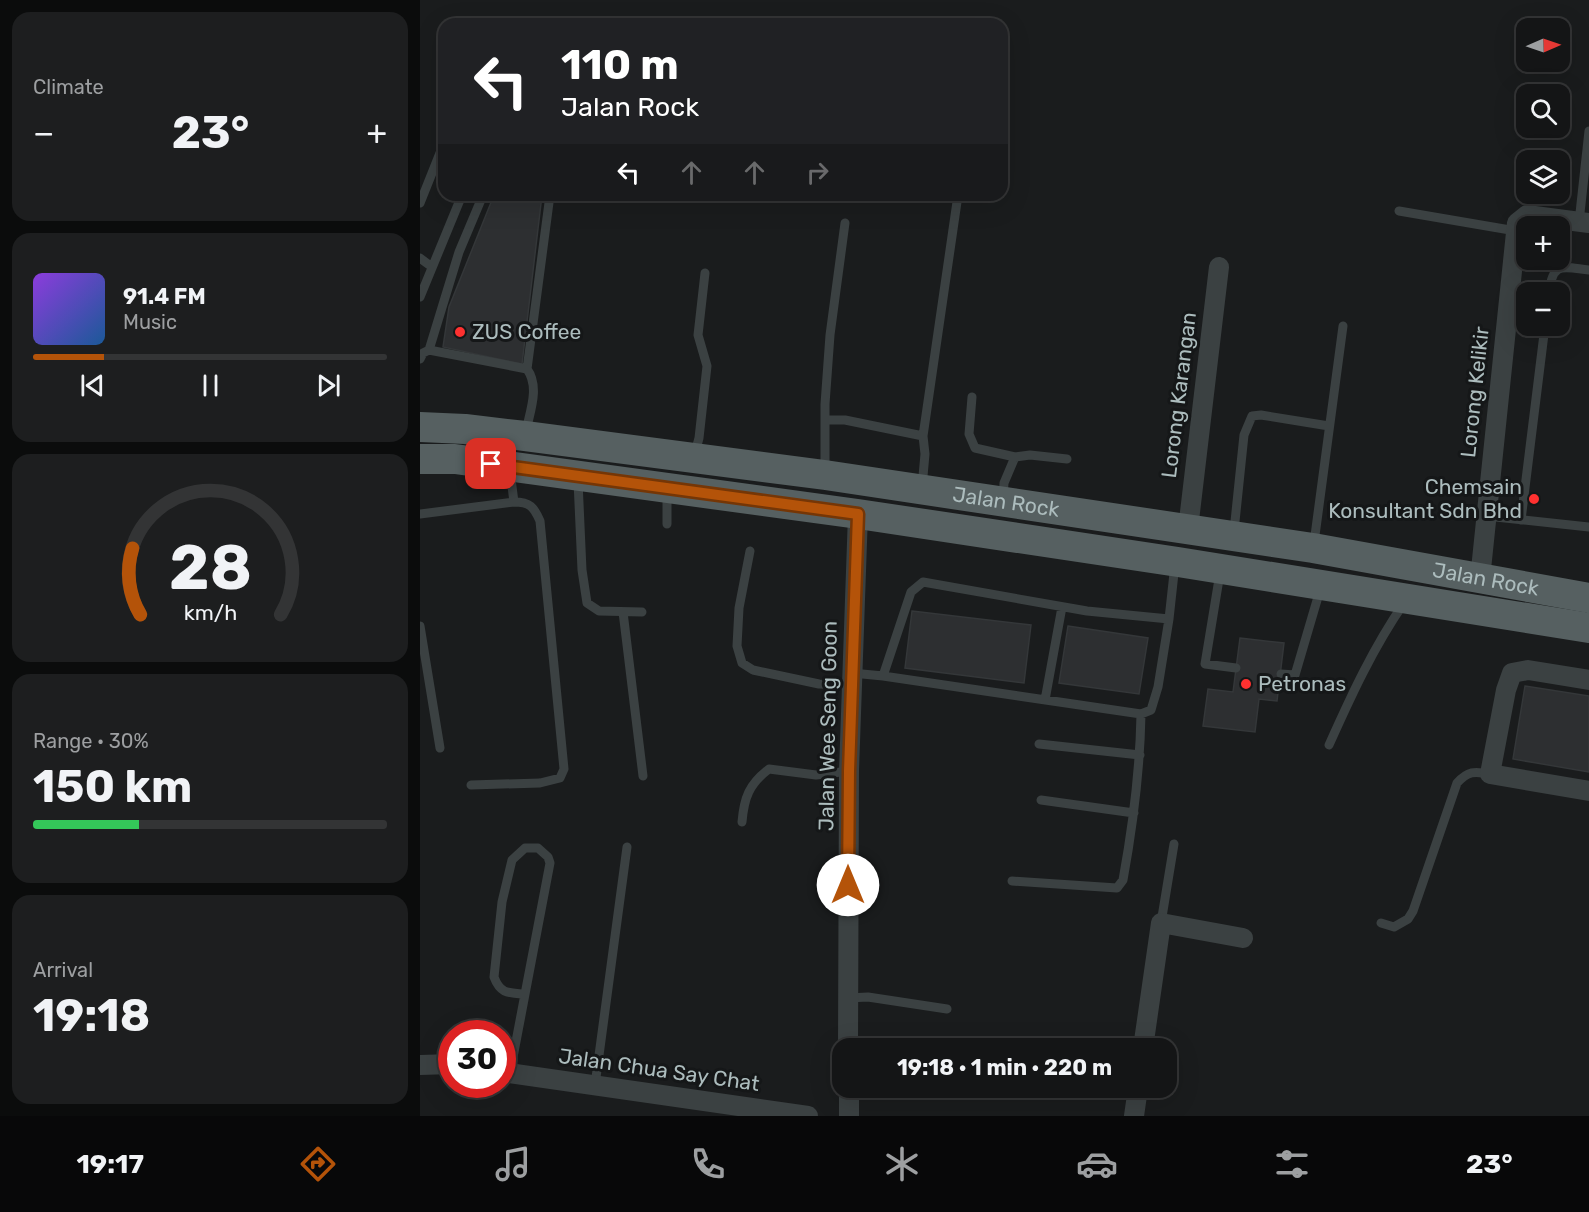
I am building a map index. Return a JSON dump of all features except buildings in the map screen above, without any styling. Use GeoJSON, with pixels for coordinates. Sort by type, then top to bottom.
{"type":"FeatureCollection","features":[{"type":"Feature","properties":{"kind":"main road","name":"Jalan Rock"},"geometry":{"type":"LineString","coordinates":[[420,427],[465,429],[525,436],[825,475],[1313,548],[1589,598]]}},
{"type":"Feature","properties":{"kind":"main road","name":"Jalan Rock"},"geometry":{"type":"LineString","coordinates":[[420,459],[455,459],[858,514],[1589,628]]}},
{"type":"Feature","properties":{"kind":"street","name":"Lorong Kelikir"},"geometry":{"type":"LineString","coordinates":[[1480,579],[1516,231]]}},
{"type":"Feature","properties":{"kind":"street","name":"Lorong Karangan"},"geometry":{"type":"LineString","coordinates":[[1188,529],[1219,267]]}},
{"type":"Feature","properties":{"kind":"street","name":"Jalan Wee Seng Goon"},"geometry":{"type":"LineString","coordinates":[[848,1038],[849,771],[858,514]]}},
{"type":"Feature","properties":{"kind":"street"},"geometry":{"type":"LineString","coordinates":[[1589,680],[1528,670],[1512,673],[1506,690],[1490,774],[1589,791]]}},
{"type":"Feature","properties":{"kind":"street"},"geometry":{"type":"LineString","coordinates":[[1144,1038],[1161,923],[1243,938]]}},
{"type":"Feature","properties":{"kind":"street"},"geometry":{"type":"LineString","coordinates":[[420,1065],[438,1064]]}},
{"type":"Feature","properties":{"kind":"street","name":"Jalan Chua Say Chat"},"geometry":{"type":"LineString","coordinates":[[516,1074],[808,1116]]}},
{"type":"Feature","properties":{"kind":"street"},"geometry":{"type":"LineString","coordinates":[[849,1098],[849,1116]]}},
{"type":"Feature","properties":{"kind":"street"},"geometry":{"type":"LineString","coordinates":[[1134,1116],[1137,1098]]}},
{"type":"Feature","properties":{"kind":"lane"},"geometry":{"type":"LineString","coordinates":[[1584,223],[1589,131]]}},
{"type":"Feature","properties":{"kind":"lane"},"geometry":{"type":"LineString","coordinates":[[420,203],[438,158]]}},
{"type":"Feature","properties":{"kind":"lane"},"geometry":{"type":"LineString","coordinates":[[420,297],[460,201]]}},
{"type":"Feature","properties":{"kind":"lane"},"geometry":{"type":"LineString","coordinates":[[429,350],[459,252],[480,201]]}},
{"type":"Feature","properties":{"kind":"lane"},"geometry":{"type":"LineString","coordinates":[[527,369],[549,201]]}},
{"type":"Feature","properties":{"kind":"lane"},"geometry":{"type":"LineString","coordinates":[[921,490],[925,454],[923,436],[957,201]]}},
{"type":"Feature","properties":{"kind":"lane"},"geometry":{"type":"LineString","coordinates":[[1399,211],[1516,231]]}},
{"type":"Feature","properties":{"kind":"lane"},"geometry":{"type":"LineString","coordinates":[[825,475],[825,404],[830,335],[845,224]]}},
{"type":"Feature","properties":{"kind":"lane"},"geometry":{"type":"LineString","coordinates":[[420,258],[432,267]]}},
{"type":"Feature","properties":{"kind":"lane"},"geometry":{"type":"LineString","coordinates":[[1550,282],[1551,275],[1563,267],[1589,270]]}},
{"type":"Feature","properties":{"kind":"lane"},"geometry":{"type":"LineString","coordinates":[[694,459],[699,438],[707,366],[698,335],[705,273]]}},
{"type":"Feature","properties":{"kind":"lane"},"geometry":{"type":"LineString","coordinates":[[1313,548],[1342,326]]}},
{"type":"Feature","properties":{"kind":"lane"},"geometry":{"type":"LineString","coordinates":[[1521,520],[1544,336]]}},
{"type":"Feature","properties":{"kind":"lane"},"geometry":{"type":"LineString","coordinates":[[420,359],[423,353],[429,350],[527,369],[533,376],[534,387],[525,436]]}},
{"type":"Feature","properties":{"kind":"lane"},"geometry":{"type":"LineString","coordinates":[[972,397],[969,434],[975,448],[1015,457],[1030,455],[1068,459]]}},
{"type":"Feature","properties":{"kind":"lane"},"geometry":{"type":"LineString","coordinates":[[1234,536],[1244,435],[1252,417],[1261,415],[1329,426]]}},
{"type":"Feature","properties":{"kind":"lane"},"geometry":{"type":"LineString","coordinates":[[826,420],[845,420],[923,436]]}},
{"type":"Feature","properties":{"kind":"lane"},"geometry":{"type":"LineString","coordinates":[[1002,503],[1004,483],[1015,457]]}},
{"type":"Feature","properties":{"kind":"lane"},"geometry":{"type":"LineString","coordinates":[[509,466],[514,502]]}},
{"type":"Feature","properties":{"kind":"lane"},"geometry":{"type":"LineString","coordinates":[[577,475],[582,570],[587,603],[599,611],[642,612]]}},
{"type":"Feature","properties":{"kind":"lane"},"geometry":{"type":"LineString","coordinates":[[667,488],[667,524]]}},
{"type":"Feature","properties":{"kind":"lane"},"geometry":{"type":"LineString","coordinates":[[420,514],[526,502],[535,509],[540,521],[564,769],[560,778],[540,783],[471,785]]}},
{"type":"Feature","properties":{"kind":"lane"},"geometry":{"type":"LineString","coordinates":[[1486,516],[1589,527]]}},
{"type":"Feature","properties":{"kind":"lane"},"geometry":{"type":"LineString","coordinates":[[750,551],[739,608],[737,646],[742,663],[753,670],[819,684],[883,676],[1141,714],[1151,710],[1158,687],[1175,562]]}},
{"type":"Feature","properties":{"kind":"lane"},"geometry":{"type":"LineString","coordinates":[[1221,569],[1205,664],[1236,668]]}},
{"type":"Feature","properties":{"kind":"lane"},"geometry":{"type":"LineString","coordinates":[[883,676],[911,592],[923,582],[1062,607],[1169,619]]}},
{"type":"Feature","properties":{"kind":"lane"},"geometry":{"type":"LineString","coordinates":[[1281,674],[1295,675],[1321,585]]}},
{"type":"Feature","properties":{"kind":"lane"},"geometry":{"type":"LineString","coordinates":[[1329,745],[1361,674],[1385,630],[1407,599]]}},
{"type":"Feature","properties":{"kind":"lane"},"geometry":{"type":"LineString","coordinates":[[1045,699],[1062,607]]}},
{"type":"Feature","properties":{"kind":"lane"},"geometry":{"type":"LineString","coordinates":[[623,612],[643,776]]}},
{"type":"Feature","properties":{"kind":"lane"},"geometry":{"type":"LineString","coordinates":[[420,626],[440,747]]}},
{"type":"Feature","properties":{"kind":"lane"},"geometry":{"type":"LineString","coordinates":[[1012,881],[1117,888],[1123,880],[1134,813],[1140,755],[1141,714]]}},
{"type":"Feature","properties":{"kind":"lane"},"geometry":{"type":"LineString","coordinates":[[1039,744],[1140,755]]}},
{"type":"Feature","properties":{"kind":"lane"},"geometry":{"type":"LineString","coordinates":[[742,822],[744,804],[754,780],[768,769],[816,775],[849,771]]}},
{"type":"Feature","properties":{"kind":"lane"},"geometry":{"type":"LineString","coordinates":[[1382,923],[1394,927],[1408,919],[1413,911],[1457,783],[1465,774],[1474,771],[1490,774]]}},
{"type":"Feature","properties":{"kind":"lane"},"geometry":{"type":"LineString","coordinates":[[1041,800],[1134,813]]}},
{"type":"Feature","properties":{"kind":"lane"},"geometry":{"type":"LineString","coordinates":[[1161,923],[1174,844]]}},
{"type":"Feature","properties":{"kind":"lane"},"geometry":{"type":"LineString","coordinates":[[595,1085],[627,847]]}},
{"type":"Feature","properties":{"kind":"lane"},"geometry":{"type":"LineString","coordinates":[[516,1027],[523,994],[550,863],[548,857],[538,848],[525,848],[512,860],[502,902],[494,977],[498,986],[508,993],[523,994]]}},
{"type":"Feature","properties":{"kind":"lane"},"geometry":{"type":"LineString","coordinates":[[848,998],[868,997],[947,1009]]}},
{"type":"Feature","properties":{"kind":"place","name":"ZUS Coffee"},"geometry":{"type":"Point","coordinates":[460,332]}},
{"type":"Feature","properties":{"kind":"place","name":"Chemsain Konsultant Sdn Bhd"},"geometry":{"type":"Point","coordinates":[1534,499]}},
{"type":"Feature","properties":{"kind":"place","name":"Petronas"},"geometry":{"type":"Point","coordinates":[1246,684]}},
{"type":"Feature","properties":{"kind":"route"},"geometry":{"type":"LineString","coordinates":[[491,464],[858,514],[849,771],[848,885]]}}]}
